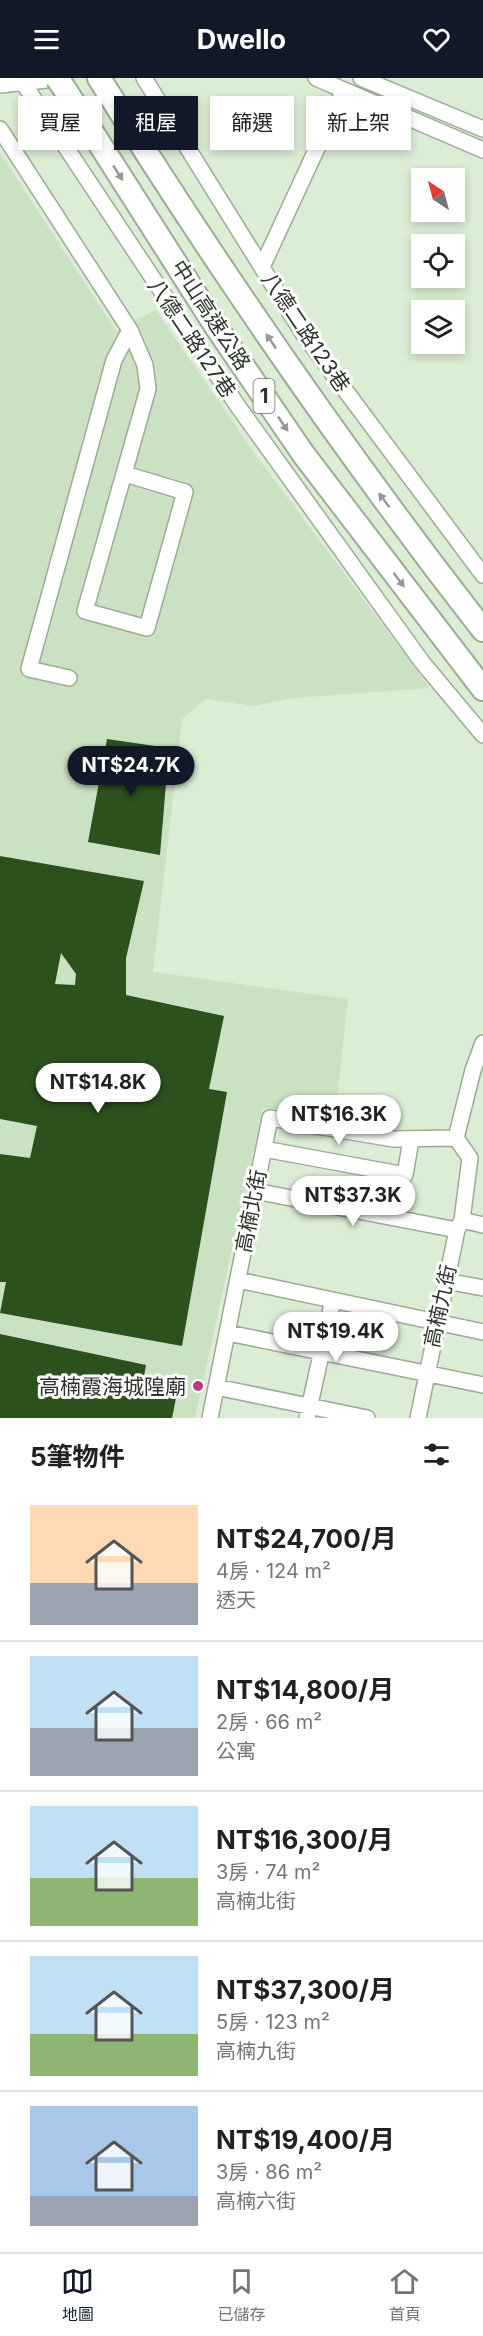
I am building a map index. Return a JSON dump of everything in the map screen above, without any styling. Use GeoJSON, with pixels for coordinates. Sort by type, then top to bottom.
{"type":"FeatureCollection","features":[{"type":"Feature","properties":{"kind":"highway","name":"中山高速公路"},"geometry":{"type":"LineString","coordinates":[[100,80],[181,207],[343,446],[483,630]]}},
{"type":"Feature","properties":{"kind":"highway","name":"中山高速公路"},"geometry":{"type":"LineString","coordinates":[[62,81],[217,328],[304,455],[483,689]]}},
{"type":"Feature","properties":{"kind":"street","name":"八德二路123巷"},"geometry":{"type":"LineString","coordinates":[[144,78],[304,335],[483,575]]}},
{"type":"Feature","properties":{"kind":"street"},"geometry":{"type":"LineString","coordinates":[[316,78],[483,150]]}},
{"type":"Feature","properties":{"kind":"street"},"geometry":{"type":"LineString","coordinates":[[262,267],[351,93],[362,78],[483,129]]}},
{"type":"Feature","properties":{"kind":"street"},"geometry":{"type":"LineString","coordinates":[[0,85],[21,80],[62,81]]}},
{"type":"Feature","properties":{"kind":"street","name":"八德二路127巷"},"geometry":{"type":"LineString","coordinates":[[21,80],[237,405],[422,662],[483,735]]}},
{"type":"Feature","properties":{"kind":"street"},"geometry":{"type":"LineString","coordinates":[[0,129],[130,330],[146,365],[148,389],[85,611],[147,628],[185,492],[125,474]]}},
{"type":"Feature","properties":{"kind":"street"},"geometry":{"type":"LineString","coordinates":[[69,678],[29,669],[114,360],[130,330]]}},
{"type":"Feature","properties":{"kind":"street"},"geometry":{"type":"LineString","coordinates":[[456,1138],[473,1070],[483,1043]]}},
{"type":"Feature","properties":{"kind":"street","name":"高楠北街"},"geometry":{"type":"LineString","coordinates":[[210,1418],[270,1118],[393,1139],[456,1138]]}},
{"type":"Feature","properties":{"kind":"street","name":"高楠九街"},"geometry":{"type":"LineString","coordinates":[[418,1418],[459,1225],[470,1158],[456,1138]]}},
{"type":"Feature","properties":{"kind":"street"},"geometry":{"type":"LineString","coordinates":[[264,1149],[405,1175],[411,1140]]}},
{"type":"Feature","properties":{"kind":"street"},"geometry":{"type":"LineString","coordinates":[[255,1191],[459,1225],[483,1225]]}},
{"type":"Feature","properties":{"kind":"street"},"geometry":{"type":"LineString","coordinates":[[238,1280],[483,1332]]}},
{"type":"Feature","properties":{"kind":"street"},"geometry":{"type":"LineString","coordinates":[[446,1281],[483,1288]]}},
{"type":"Feature","properties":{"kind":"street"},"geometry":{"type":"LineString","coordinates":[[308,1412],[333,1300]]}},
{"type":"Feature","properties":{"kind":"street"},"geometry":{"type":"LineString","coordinates":[[228,1333],[483,1384]]}},
{"type":"Feature","properties":{"kind":"street"},"geometry":{"type":"LineString","coordinates":[[216,1387],[308,1412],[367,1418]]}},
{"type":"Feature","properties":{"kind":"shaded area"},"geometry":{"type":"Polygon","coordinates":[[[0,153],[116,331],[156,310],[254,453],[430,688],[294,698],[254,706],[206,699],[182,719],[153,972],[348,999],[335,1116],[263,1108],[195,1418],[0,1418],[0,153]]]}},
{"type":"Feature","properties":{"kind":"building"},"geometry":{"type":"Polygon","coordinates":[[[107,739],[169,748],[160,855],[88,842],[107,739]]]}},
{"type":"Feature","properties":{"kind":"building"},"geometry":{"type":"Polygon","coordinates":[[[0,856],[144,881],[126,958],[126,995],[224,1016],[209,1089],[227,1092],[182,1346],[0,1313],[6,1282],[0,1282],[0,1154],[30,1158],[37,1126],[0,1119],[0,856]],[[61,953],[55,984],[75,985],[76,974],[61,953]]]}},
{"type":"Feature","properties":{"kind":"building"},"geometry":{"type":"Polygon","coordinates":[[[0,1334],[146,1365],[141,1394],[176,1398],[172,1418],[0,1418],[0,1334]]]}},
{"type":"Feature","properties":{"kind":"place","name":"高楠霞海城隍廟"},"geometry":{"type":"Point","coordinates":[198,1386]}}]}
